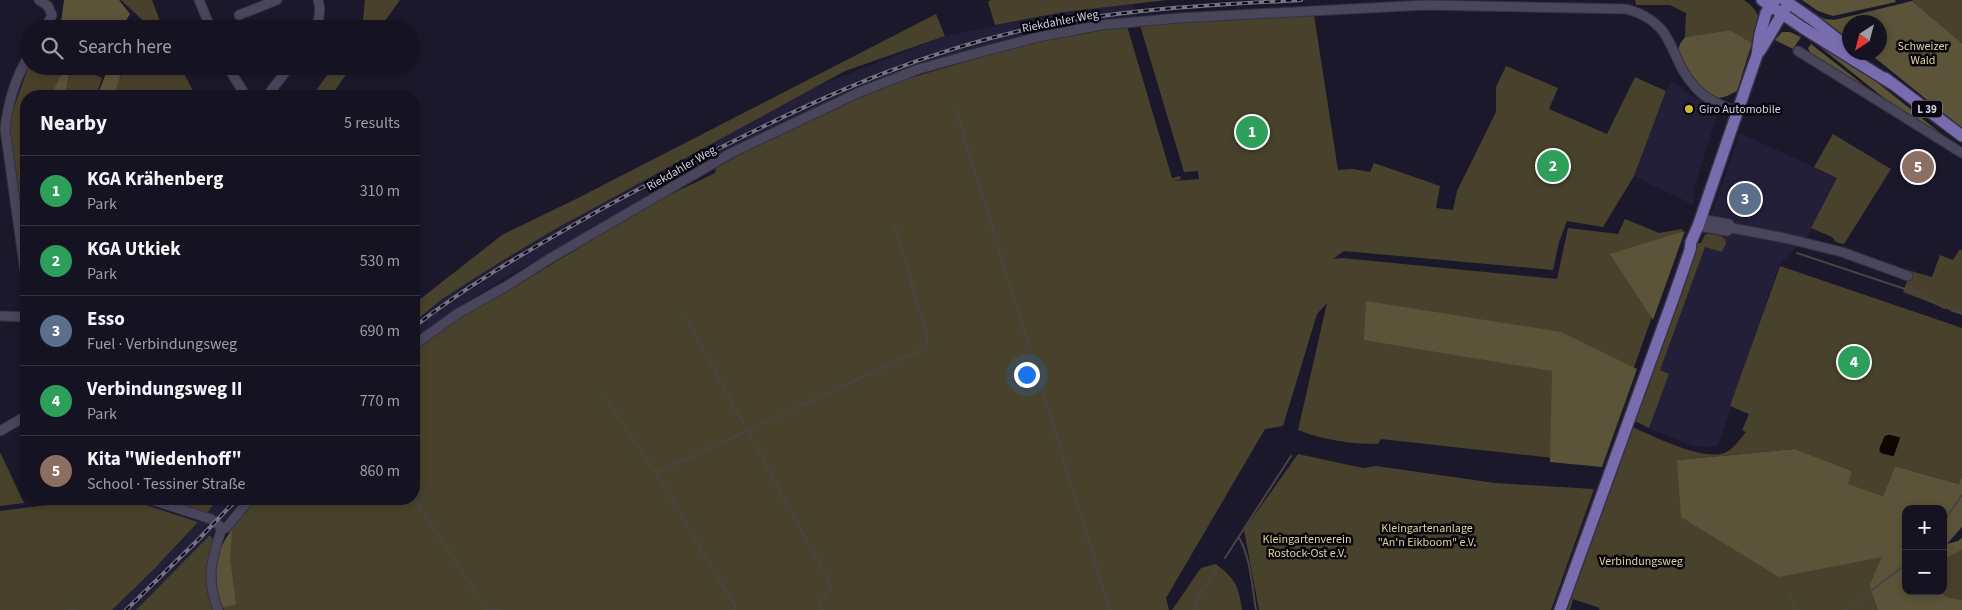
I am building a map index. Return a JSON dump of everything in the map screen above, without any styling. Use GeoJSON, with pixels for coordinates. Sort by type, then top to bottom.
{"type":"FeatureCollection","features":[{"type":"Feature","properties":{"kind":"main road"},"geometry":{"type":"LineString","coordinates":[[1560,610],[1690,250],[1695,243],[1700,222],[1757,55],[1760,34],[1769,2]]}},
{"type":"Feature","properties":{"kind":"main road","name":"L 39"},"geometry":{"type":"LineString","coordinates":[[1769,2],[1782,14],[1891,83]]}},
{"type":"Feature","properties":{"kind":"main road"},"geometry":{"type":"LineString","coordinates":[[1757,55],[1782,14],[1787,2],[1842,43]]}},
{"type":"Feature","properties":{"kind":"main road","name":"L 39"},"geometry":{"type":"LineString","coordinates":[[1864,60],[1962,136]]}},
{"type":"Feature","properties":{"kind":"street"},"geometry":{"type":"LineString","coordinates":[[39,0],[48,6],[52,15],[50,20]]}},
{"type":"Feature","properties":{"kind":"street"},"geometry":{"type":"LineString","coordinates":[[199,0],[207,20]]}},
{"type":"Feature","properties":{"kind":"street"},"geometry":{"type":"LineString","coordinates":[[239,15],[277,0]]}},
{"type":"Feature","properties":{"kind":"street"},"geometry":{"type":"LineString","coordinates":[[318,0],[320,6],[318,20]]}},
{"type":"Feature","properties":{"kind":"street","name":"Riekdahler Weg"},"geometry":{"type":"LineString","coordinates":[[420,341],[457,314],[731,153],[852,96],[919,69],[1030,39],[1102,25],[1179,18],[1426,5],[1628,9],[1648,17],[1661,28],[1670,40],[1684,72],[1700,92],[1717,103],[1738,112]]}},
{"type":"Feature","properties":{"kind":"street"},"geometry":{"type":"LineString","coordinates":[[1798,51],[1962,153]]}},
{"type":"Feature","properties":{"kind":"street"},"geometry":{"type":"LineString","coordinates":[[20,74],[8,108],[5,129],[20,236]]}},
{"type":"Feature","properties":{"kind":"street"},"geometry":{"type":"LineString","coordinates":[[233,75],[242,90]]}},
{"type":"Feature","properties":{"kind":"street"},"geometry":{"type":"LineString","coordinates":[[272,90],[283,75]]}},
{"type":"Feature","properties":{"kind":"street"},"geometry":{"type":"LineString","coordinates":[[1700,222],[1727,232],[1732,228],[1777,236],[1842,252],[1908,276]]}},
{"type":"Feature","properties":{"kind":"street"},"geometry":{"type":"LineString","coordinates":[[0,316],[20,317]]}},
{"type":"Feature","properties":{"kind":"street"},"geometry":{"type":"LineString","coordinates":[[0,431],[20,419]]}},
{"type":"Feature","properties":{"kind":"street"},"geometry":{"type":"LineString","coordinates":[[168,505],[211,519],[222,528]]}},
{"type":"Feature","properties":{"kind":"street"},"geometry":{"type":"LineString","coordinates":[[222,528],[226,528],[245,505]]}},
{"type":"Feature","properties":{"kind":"street"},"geometry":{"type":"LineString","coordinates":[[218,610],[210,573],[213,554],[222,528]]}},
{"type":"Feature","properties":{"kind":"shaded area"},"geometry":{"type":"Polygon","coordinates":[[[1133,4],[1137,17],[1065,27],[996,42],[882,78],[836,97],[730,151],[515,272],[455,309],[420,335],[420,310],[475,271],[808,90],[945,36],[1064,12],[1133,4]]]}},
{"type":"Feature","properties":{"kind":"shaded area"},"geometry":{"type":"Polygon","coordinates":[[[1670,82],[1676,83],[1688,94],[1715,108],[1718,112],[1693,191],[1694,205],[1634,176],[1670,82]]]}},
{"type":"Feature","properties":{"kind":"shaded area"},"geometry":{"type":"Polygon","coordinates":[[[1740,133],[1837,178],[1809,234],[1779,265],[1718,445],[1709,447],[1693,446],[1649,428],[1669,374],[1660,370],[1705,247],[1701,244],[1740,133]]]}},
{"type":"Feature","properties":{"kind":"shaded area"},"geometry":{"type":"Polygon","coordinates":[[[1889,434],[1901,437],[1894,457],[1879,452],[1884,436],[1889,434]]]}},
{"type":"Feature","properties":{"kind":"shaded area"},"geometry":{"type":"Polygon","coordinates":[[[211,505],[237,505],[212,534],[136,610],[112,610],[155,568],[203,518],[211,505]]]}},
{"type":"Feature","properties":{"kind":"green space"},"geometry":{"type":"Polygon","coordinates":[[[64,0],[119,0],[130,14],[126,20],[61,20],[64,0]]]}},
{"type":"Feature","properties":{"kind":"green space"},"geometry":{"type":"Polygon","coordinates":[[[121,0],[152,0],[160,20],[142,20],[121,0]]]}},
{"type":"Feature","properties":{"kind":"green space"},"geometry":{"type":"Polygon","coordinates":[[[365,0],[400,0],[386,20],[363,20],[365,0]]]}},
{"type":"Feature","properties":{"kind":"green space"},"geometry":{"type":"Polygon","coordinates":[[[991,0],[1167,0],[1064,12],[995,25],[988,2],[991,0]]]}},
{"type":"Feature","properties":{"kind":"green space"},"geometry":{"type":"Polygon","coordinates":[[[1635,0],[1744,0],[1755,10],[1758,24],[1752,43],[1730,30],[1685,37],[1686,13],[1670,5],[1636,5],[1635,0]]]}},
{"type":"Feature","properties":{"kind":"green space","name":"Schweizer Wald"},"geometry":{"type":"Polygon","coordinates":[[[1802,0],[1895,0],[1896,2],[1833,16],[1818,11],[1802,0]]]}},
{"type":"Feature","properties":{"kind":"green space"},"geometry":{"type":"Polygon","coordinates":[[[1962,0],[1962,43],[1912,1],[1962,0]]]}},
{"type":"Feature","properties":{"kind":"green space","name":"Schweizer Wald"},"geometry":{"type":"Polygon","coordinates":[[[1912,1],[1962,43],[1962,128],[1878,60],[1887,60],[1887,15],[1855,15],[1912,1]]]}},
{"type":"Feature","properties":{"kind":"green space"},"geometry":{"type":"Polygon","coordinates":[[[936,14],[945,36],[845,71],[557,228],[442,299],[420,317],[420,299],[502,235],[936,14]]]}},
{"type":"Feature","properties":{"kind":"green space","name":"Schweizer Wald"},"geometry":{"type":"Polygon","coordinates":[[[1814,14],[1825,19],[1842,18],[1842,34],[1814,14]]]}},
{"type":"Feature","properties":{"kind":"green space"},"geometry":{"type":"Polygon","coordinates":[[[1314,15],[1338,170],[1353,169],[1370,172],[1374,163],[1440,186],[1436,208],[1453,210],[1457,191],[1496,112],[1496,87],[1506,66],[1558,88],[1549,109],[1607,134],[1635,77],[1666,91],[1634,176],[1603,227],[1567,221],[1559,242],[1553,270],[1344,251],[1333,259],[1342,258],[1557,279],[1568,228],[1618,234],[1625,219],[1659,233],[1683,229],[1600,463],[1381,439],[1378,444],[1347,442],[1327,439],[1298,430],[1327,303],[1317,314],[1283,426],[1265,429],[1166,598],[1169,610],[224,610],[222,607],[220,551],[232,529],[250,505],[420,505],[420,347],[475,308],[514,287],[653,203],[715,173],[716,168],[757,145],[851,101],[910,78],[1029,43],[1127,26],[1172,178],[1180,176],[1181,179],[1174,181],[1199,179],[1198,171],[1184,172],[1140,25],[1314,15]]]}},
{"type":"Feature","properties":{"kind":"green space"},"geometry":{"type":"Polygon","coordinates":[[[1730,30],[1752,43],[1737,91],[1728,96],[1712,97],[1700,87],[1688,72],[1679,51],[1680,43],[1685,37],[1730,30]]]}},
{"type":"Feature","properties":{"kind":"green space"},"geometry":{"type":"Polygon","coordinates":[[[1782,32],[1790,32],[1801,37],[1793,49],[1775,40],[1782,32]]]}},
{"type":"Feature","properties":{"kind":"green space"},"geometry":{"type":"Polygon","coordinates":[[[1809,38],[1868,75],[1944,136],[1889,102],[1809,38]]]}},
{"type":"Feature","properties":{"kind":"green space"},"geometry":{"type":"Polygon","coordinates":[[[1811,44],[1875,94],[1811,54],[1808,48],[1811,44]]]}},
{"type":"Feature","properties":{"kind":"green space"},"geometry":{"type":"Polygon","coordinates":[[[25,75],[68,75],[54,90],[20,90],[25,75]]]}},
{"type":"Feature","properties":{"kind":"green space"},"geometry":{"type":"Polygon","coordinates":[[[61,75],[69,75],[66,90],[54,89],[61,75]]]}},
{"type":"Feature","properties":{"kind":"green space"},"geometry":{"type":"Polygon","coordinates":[[[69,75],[96,75],[102,78],[98,90],[66,90],[69,75]]]}},
{"type":"Feature","properties":{"kind":"green space"},"geometry":{"type":"Polygon","coordinates":[[[105,75],[121,75],[116,90],[99,90],[105,75]]]}},
{"type":"Feature","properties":{"kind":"green space"},"geometry":{"type":"Polygon","coordinates":[[[122,75],[185,75],[193,90],[116,90],[122,75]]]}},
{"type":"Feature","properties":{"kind":"green space"},"geometry":{"type":"Polygon","coordinates":[[[327,75],[346,75],[335,90],[316,90],[327,75]]]}},
{"type":"Feature","properties":{"kind":"green space"},"geometry":{"type":"Polygon","coordinates":[[[20,90],[20,204],[10,131],[12,113],[20,90]]]}},
{"type":"Feature","properties":{"kind":"green space"},"geometry":{"type":"Polygon","coordinates":[[[1833,134],[1891,169],[1844,244],[1836,242],[1832,237],[1811,228],[1837,178],[1814,167],[1833,134]]]}},
{"type":"Feature","properties":{"kind":"green space"},"geometry":{"type":"Polygon","coordinates":[[[1685,231],[1653,320],[1610,254],[1685,231]]]}},
{"type":"Feature","properties":{"kind":"green space"},"geometry":{"type":"Polygon","coordinates":[[[1705,235],[1722,236],[1726,243],[1722,252],[1705,247],[1660,370],[1669,374],[1649,428],[1633,420],[1698,243],[1701,243],[1705,235]]]}},
{"type":"Feature","properties":{"kind":"green space"},"geometry":{"type":"Polygon","coordinates":[[[1960,249],[1962,250],[1962,315],[1903,292],[1911,271],[1932,277],[1940,255],[1953,260],[1960,249]]]}},
{"type":"Feature","properties":{"kind":"green space","name":"Verbindungsweg"},"geometry":{"type":"Polygon","coordinates":[[[1780,266],[1962,328],[1962,477],[1960,484],[1895,466],[1883,496],[1847,484],[1852,471],[1795,449],[1677,460],[1883,557],[1869,586],[1878,610],[1599,610],[1600,608],[1573,599],[1570,610],[1564,610],[1632,427],[1691,451],[1715,455],[1730,449],[1746,432],[1742,430],[1749,414],[1730,406],[1780,266]]]}},
{"type":"Feature","properties":{"kind":"green space"},"geometry":{"type":"Polygon","coordinates":[[[1366,301],[1561,332],[1637,369],[1602,467],[1550,462],[1552,371],[1364,340],[1366,301]]]}},
{"type":"Feature","properties":{"kind":"green space"},"geometry":{"type":"Polygon","coordinates":[[[1795,449],[1852,471],[1848,484],[1883,496],[1895,466],[1959,484],[1962,477],[1962,527],[1947,544],[1947,505],[1902,505],[1902,595],[1944,595],[1962,600],[1962,610],[1878,610],[1869,586],[1882,557],[1779,577],[1681,517],[1677,460],[1795,449]]]}},
{"type":"Feature","properties":{"kind":"green space"},"geometry":{"type":"Polygon","coordinates":[[[0,452],[20,494],[20,504],[0,506],[0,452]]]}},
{"type":"Feature","properties":{"kind":"green space"},"geometry":{"type":"Polygon","coordinates":[[[1298,454],[1363,468],[1376,466],[1495,483],[1594,489],[1551,610],[1259,610],[1244,530],[1298,454]]]}},
{"type":"Feature","properties":{"kind":"green space"},"geometry":{"type":"Polygon","coordinates":[[[47,505],[146,505],[198,522],[112,610],[0,610],[0,511],[47,505]]]}},
{"type":"Feature","properties":{"kind":"green space"},"geometry":{"type":"Polygon","coordinates":[[[178,505],[213,505],[207,513],[178,505]]]}},
{"type":"Feature","properties":{"kind":"green space"},"geometry":{"type":"Polygon","coordinates":[[[232,529],[230,559],[236,604],[221,608],[215,585],[214,567],[216,558],[232,529]]]}},
{"type":"Feature","properties":{"kind":"green space"},"geometry":{"type":"Polygon","coordinates":[[[210,535],[213,539],[208,557],[207,574],[208,592],[213,610],[136,610],[210,535]]]}},
{"type":"Feature","properties":{"kind":"green space"},"geometry":{"type":"Polygon","coordinates":[[[1962,538],[1962,550],[1947,558],[1947,544],[1962,538]]]}},
{"type":"Feature","properties":{"kind":"green space"},"geometry":{"type":"Polygon","coordinates":[[[1962,550],[1962,600],[1944,595],[1947,595],[1947,558],[1962,550]]]}},
{"type":"Feature","properties":{"kind":"green space"},"geometry":{"type":"Polygon","coordinates":[[[1216,564],[1228,574],[1235,584],[1242,610],[1172,610],[1201,568],[1216,564]]]}},
{"type":"Feature","properties":{"kind":"waterway"},"geometry":{"type":"LineString","coordinates":[[956,110],[1110,610]]}},
{"type":"Feature","properties":{"kind":"waterway"},"geometry":{"type":"LineString","coordinates":[[735,610],[735,606],[656,473],[923,349],[928,340],[895,225]]}},
{"type":"Feature","properties":{"kind":"waterway"},"geometry":{"type":"LineString","coordinates":[[1797,253],[1920,294],[1944,308]]}},
{"type":"Feature","properties":{"kind":"waterway"},"geometry":{"type":"LineString","coordinates":[[1952,311],[1962,313]]}},
{"type":"Feature","properties":{"kind":"waterway"},"geometry":{"type":"LineString","coordinates":[[683,312],[831,585],[830,590],[819,603],[822,610]]}},
{"type":"Feature","properties":{"kind":"waterway"},"geometry":{"type":"LineString","coordinates":[[604,395],[656,473]]}},
{"type":"Feature","properties":{"kind":"waterway"},"geometry":{"type":"LineString","coordinates":[[1225,558],[1291,456]]}},
{"type":"Feature","properties":{"kind":"waterway"},"geometry":{"type":"LineString","coordinates":[[1947,516],[1962,495]]}},
{"type":"Feature","properties":{"kind":"waterway"},"geometry":{"type":"LineString","coordinates":[[419,505],[486,609]]}},
{"type":"Feature","properties":{"kind":"waterway"},"geometry":{"type":"LineString","coordinates":[[1239,538],[1249,564],[1256,610]]}},
{"type":"Feature","properties":{"kind":"waterway"},"geometry":{"type":"LineString","coordinates":[[1846,610],[1902,567]]}},
{"type":"Feature","properties":{"kind":"waterway"},"geometry":{"type":"LineString","coordinates":[[1195,610],[1200,594],[1218,568]]}},
{"type":"Feature","properties":{"kind":"waterway"},"geometry":{"type":"LineString","coordinates":[[1789,595],[1796,610]]}},
{"type":"Feature","properties":{"kind":"waterway"},"geometry":{"type":"LineString","coordinates":[[70,610],[74,608],[77,610]]}},
{"type":"Feature","properties":{"kind":"waterway"},"geometry":{"type":"LineString","coordinates":[[485,610],[491,608],[499,610]]}},
{"type":"Feature","properties":{"kind":"railway"},"geometry":{"type":"LineString","coordinates":[[420,323],[458,295],[504,266],[635,191],[782,117],[850,87],[919,60],[991,38],[1062,22],[1129,12],[1301,0]]}},
{"type":"Feature","properties":{"kind":"railway"},"geometry":{"type":"LineString","coordinates":[[126,610],[231,505]]}},
{"type":"Feature","properties":{"kind":"place","name":"Giro Automobile"},"geometry":{"type":"Point","coordinates":[1689,109]}},
{"type":"Feature","properties":{"kind":"place","name":"KGA Krähenberg"},"geometry":{"type":"Point","coordinates":[1252,132]}},
{"type":"Feature","properties":{"kind":"place","name":"KGA Utkiek"},"geometry":{"type":"Point","coordinates":[1553,166]}},
{"type":"Feature","properties":{"kind":"place","name":"Kita \"Wiedenhoff\""},"geometry":{"type":"Point","coordinates":[1918,167]}},
{"type":"Feature","properties":{"kind":"place","name":"Esso"},"geometry":{"type":"Point","coordinates":[1745,199]}},
{"type":"Feature","properties":{"kind":"place","name":"Verbindungsweg II"},"geometry":{"type":"Point","coordinates":[1854,362]}},
{"type":"Feature","properties":{"kind":"park label","name":"Kleingartenanlage \"An'n Eikboom\" e.V."},"geometry":{"type":"Point","coordinates":[1427,535]}},
{"type":"Feature","properties":{"kind":"park label","name":"Kleingartenverein Rostock-Ost e.V."},"geometry":{"type":"Point","coordinates":[1307,546]}}]}
